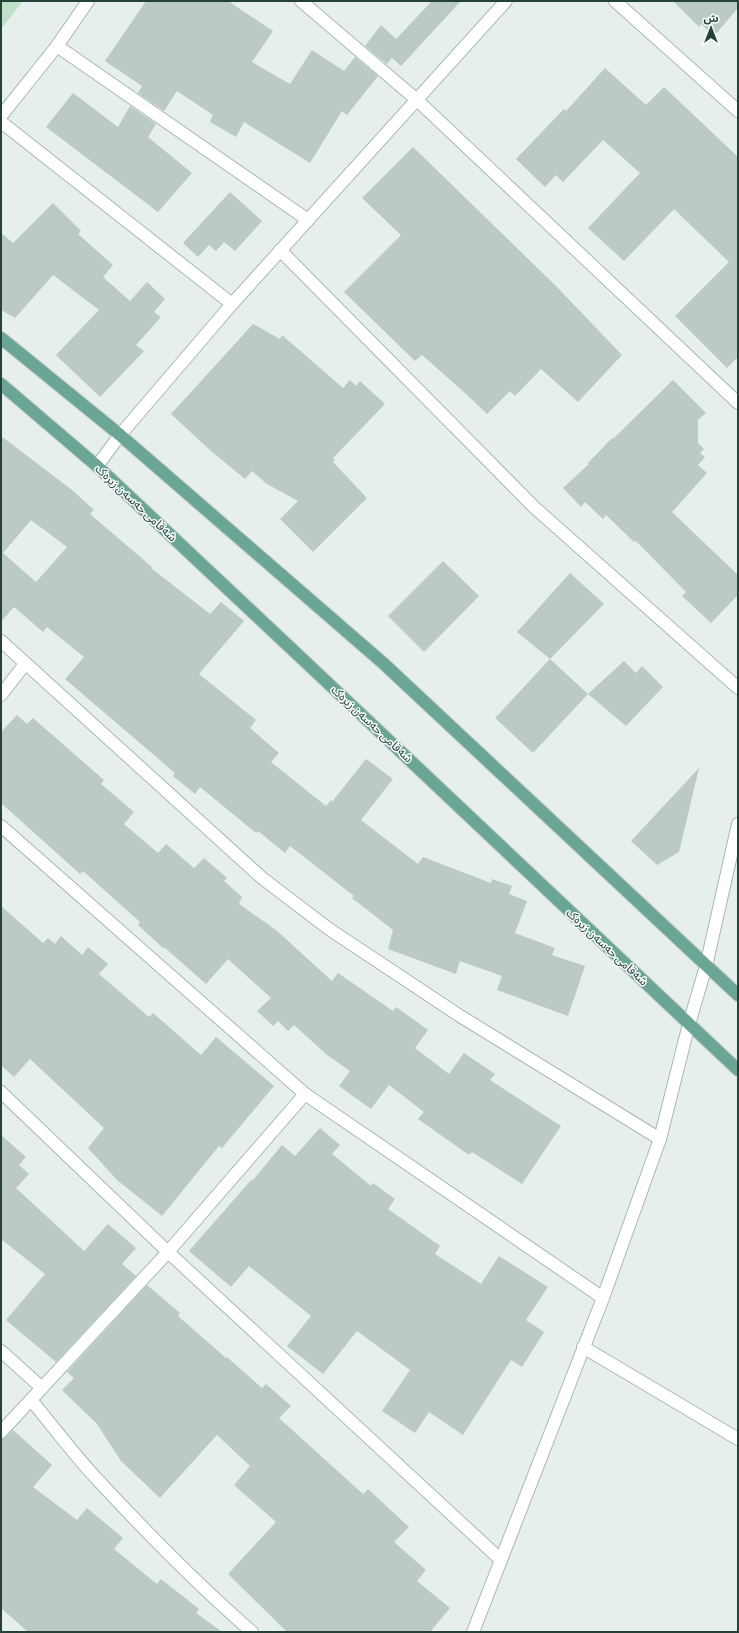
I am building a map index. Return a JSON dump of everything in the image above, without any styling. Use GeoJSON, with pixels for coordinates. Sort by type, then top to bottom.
{"type":"FeatureCollection","features":[{"type":"Feature","properties":{"kind":"main road"},"geometry":{"type":"LineString","coordinates":[[1,338],[120,435],[383,663],[738,995]]}},
{"type":"Feature","properties":{"kind":"main road","name":"شەقامی حەسەن زیرەک"},"geometry":{"type":"LineString","coordinates":[[1,384],[97,466],[738,1070]]}},
{"type":"Feature","properties":{"kind":"street"},"geometry":{"type":"LineString","coordinates":[[1,116],[57,46],[88,1]]}},
{"type":"Feature","properties":{"kind":"street"},"geometry":{"type":"LineString","coordinates":[[301,1],[417,100],[738,403]]}},
{"type":"Feature","properties":{"kind":"street"},"geometry":{"type":"LineString","coordinates":[[97,466],[120,435],[232,304],[506,1]]}},
{"type":"Feature","properties":{"kind":"street"},"geometry":{"type":"LineString","coordinates":[[615,1],[738,112]]}},
{"type":"Feature","properties":{"kind":"street"},"geometry":{"type":"LineString","coordinates":[[57,46],[308,220]]}},
{"type":"Feature","properties":{"kind":"street"},"geometry":{"type":"LineString","coordinates":[[1,122],[232,304]]}},
{"type":"Feature","properties":{"kind":"street"},"geometry":{"type":"LineString","coordinates":[[280,250],[534,507],[738,688]]}},
{"type":"Feature","properties":{"kind":"street"},"geometry":{"type":"LineString","coordinates":[[1,642],[262,878],[329,929],[460,1016],[660,1139]]}},
{"type":"Feature","properties":{"kind":"street"},"geometry":{"type":"LineString","coordinates":[[1,695],[25,664]]}},
{"type":"Feature","properties":{"kind":"street"},"geometry":{"type":"LineString","coordinates":[[473,1632],[603,1298],[660,1139],[689,1024],[706,966],[738,824]]}},
{"type":"Feature","properties":{"kind":"street"},"geometry":{"type":"LineString","coordinates":[[1,826],[305,1094],[603,1298]]}},
{"type":"Feature","properties":{"kind":"street"},"geometry":{"type":"LineString","coordinates":[[1,1092],[168,1252],[501,1560]]}},
{"type":"Feature","properties":{"kind":"street"},"geometry":{"type":"LineString","coordinates":[[1,1432],[168,1252],[305,1094]]}},
{"type":"Feature","properties":{"kind":"street"},"geometry":{"type":"LineString","coordinates":[[583,1347],[738,1439]]}},
{"type":"Feature","properties":{"kind":"street"},"geometry":{"type":"LineString","coordinates":[[1,1351],[42,1388]]}},
{"type":"Feature","properties":{"kind":"street"},"geometry":{"type":"LineString","coordinates":[[31,1400],[100,1482],[215,1598],[252,1632]]}},
{"type":"Feature","properties":{"kind":"green space"},"geometry":{"type":"Polygon","coordinates":[[[1,1],[23,1],[1,29],[1,1]]]}},
{"type":"Feature","properties":{"kind":"building"},"geometry":{"type":"Polygon","coordinates":[[[146,1],[228,1],[273,31],[252,62],[290,84],[312,50],[344,71],[355,57],[378,76],[347,115],[342,111],[310,163],[244,122],[236,137],[210,122],[213,115],[177,91],[164,111],[138,93],[142,86],[105,61],[146,1]]]}},
{"type":"Feature","properties":{"kind":"building"},"geometry":{"type":"Polygon","coordinates":[[[432,1],[461,1],[401,66],[392,58],[387,64],[365,46],[381,25],[396,39],[432,1]]]}},
{"type":"Feature","properties":{"kind":"building"},"geometry":{"type":"Polygon","coordinates":[[[673,1],[738,1],[738,8],[714,36],[701,24],[699,27],[673,1]]]}},
{"type":"Feature","properties":{"kind":"building"},"geometry":{"type":"Polygon","coordinates":[[[605,68],[646,105],[664,87],[738,157],[738,357],[727,368],[675,316],[729,262],[674,209],[624,261],[588,228],[640,173],[603,140],[563,182],[556,175],[545,187],[516,159],[564,109],[566,111],[605,68]]]}},
{"type":"Feature","properties":{"kind":"building"},"geometry":{"type":"Polygon","coordinates":[[[73,93],[118,127],[130,106],[156,124],[148,137],[192,173],[158,212],[46,127],[73,93]]]}},
{"type":"Feature","properties":{"kind":"building"},"geometry":{"type":"Polygon","coordinates":[[[413,147],[556,286],[622,355],[578,402],[541,369],[515,396],[510,391],[487,414],[422,355],[415,361],[344,292],[401,235],[362,198],[413,147]]]}},
{"type":"Feature","properties":{"kind":"building"},"geometry":{"type":"Polygon","coordinates":[[[230,192],[262,221],[235,251],[224,242],[216,251],[209,245],[198,257],[183,243],[230,192]]]}},
{"type":"Feature","properties":{"kind":"building"},"geometry":{"type":"Polygon","coordinates":[[[53,203],[81,231],[78,234],[113,265],[103,277],[130,301],[147,282],[165,299],[154,312],[161,317],[136,345],[144,351],[100,397],[56,355],[99,310],[53,275],[15,318],[1,310],[1,233],[13,243],[53,203]]]}},
{"type":"Feature","properties":{"kind":"building"},"geometry":{"type":"Polygon","coordinates":[[[253,324],[280,339],[282,335],[343,388],[350,380],[356,386],[360,381],[385,404],[333,458],[335,460],[333,462],[367,498],[313,552],[280,519],[298,501],[267,484],[252,471],[245,479],[211,451],[171,414],[253,324]]]}},
{"type":"Feature","properties":{"kind":"building"},"geometry":{"type":"Polygon","coordinates":[[[673,380],[706,413],[698,420],[698,443],[704,449],[700,453],[705,457],[698,465],[707,473],[672,512],[738,575],[738,595],[711,623],[682,596],[686,592],[636,541],[634,542],[606,515],[603,519],[585,502],[581,507],[563,488],[589,464],[588,463],[612,438],[613,439],[673,380]]]}},
{"type":"Feature","properties":{"kind":"building"},"geometry":{"type":"Polygon","coordinates":[[[1,436],[72,490],[94,510],[90,514],[152,567],[151,568],[210,614],[221,602],[244,621],[199,674],[256,720],[250,728],[279,753],[271,762],[326,806],[331,800],[332,802],[366,759],[393,779],[361,820],[418,864],[423,857],[491,883],[492,879],[512,886],[509,894],[527,901],[515,933],[555,948],[552,955],[585,966],[568,1016],[497,990],[502,976],[460,961],[456,974],[388,949],[393,930],[352,898],[354,896],[290,846],[285,853],[258,831],[256,833],[200,787],[195,794],[173,776],[175,773],[65,679],[84,657],[47,627],[43,632],[14,607],[1,622],[1,436]],[[31,520],[3,553],[36,582],[67,547],[31,520]]]}},
{"type":"Feature","properties":{"kind":"building"},"geometry":{"type":"Polygon","coordinates":[[[443,561],[479,596],[424,652],[388,616],[443,561]]]}},
{"type":"Feature","properties":{"kind":"building"},"geometry":{"type":"Polygon","coordinates":[[[570,573],[604,604],[550,659],[517,632],[570,573]]]}},
{"type":"Feature","properties":{"kind":"building"},"geometry":{"type":"Polygon","coordinates":[[[550,659],[588,694],[533,753],[495,718],[550,659]]]}},
{"type":"Feature","properties":{"kind":"building"},"geometry":{"type":"Polygon","coordinates":[[[624,661],[636,673],[642,666],[663,687],[626,726],[588,694],[624,661]]]}},
{"type":"Feature","properties":{"kind":"building"},"geometry":{"type":"Polygon","coordinates":[[[17,715],[27,724],[33,718],[104,780],[101,784],[134,812],[124,824],[158,853],[166,844],[194,868],[204,858],[227,878],[224,881],[242,897],[239,904],[276,930],[332,981],[338,973],[393,1011],[396,1007],[428,1030],[415,1048],[449,1074],[464,1053],[495,1074],[490,1080],[561,1126],[522,1184],[472,1152],[469,1155],[418,1119],[424,1112],[389,1085],[371,1109],[339,1086],[350,1071],[327,1055],[294,1025],[288,1031],[278,1021],[273,1026],[257,1011],[271,998],[228,959],[206,984],[164,947],[163,948],[138,925],[140,922],[83,871],[80,874],[1,803],[1,732],[17,715]]]}},
{"type":"Feature","properties":{"kind":"building"},"geometry":{"type":"Polygon","coordinates":[[[699,768],[679,852],[657,865],[631,841],[699,768]]]}},
{"type":"Feature","properties":{"kind":"building"},"geometry":{"type":"Polygon","coordinates":[[[1,906],[43,943],[48,938],[55,944],[61,936],[82,955],[88,947],[108,964],[99,974],[149,1017],[153,1013],[201,1055],[216,1037],[274,1086],[222,1148],[219,1146],[162,1216],[117,1180],[88,1148],[104,1128],[30,1059],[14,1077],[1,1065],[1,906]]]}},
{"type":"Feature","properties":{"kind":"building"},"geometry":{"type":"Polygon","coordinates":[[[320,1128],[340,1145],[332,1154],[371,1186],[373,1183],[395,1199],[388,1209],[440,1246],[435,1254],[481,1284],[499,1256],[548,1287],[526,1320],[544,1332],[522,1367],[511,1360],[463,1435],[429,1412],[415,1433],[382,1411],[410,1370],[357,1331],[323,1374],[287,1346],[311,1316],[249,1266],[231,1287],[189,1251],[252,1179],[253,1180],[282,1145],[295,1156],[320,1128]]]}},
{"type":"Feature","properties":{"kind":"building"},"geometry":{"type":"Polygon","coordinates":[[[1,1135],[26,1157],[19,1165],[29,1174],[16,1188],[84,1251],[108,1224],[136,1248],[122,1264],[136,1276],[56,1362],[6,1320],[45,1274],[1,1239],[1,1135]]]}},
{"type":"Feature","properties":{"kind":"building"},"geometry":{"type":"Polygon","coordinates":[[[147,1285],[180,1313],[178,1316],[226,1358],[227,1357],[262,1388],[266,1384],[291,1406],[279,1418],[363,1494],[368,1489],[409,1527],[394,1542],[426,1570],[417,1581],[450,1608],[430,1632],[287,1632],[228,1574],[276,1522],[234,1485],[250,1466],[217,1435],[160,1498],[121,1461],[97,1424],[62,1390],[74,1378],[67,1372],[147,1285]]]}},
{"type":"Feature","properties":{"kind":"building"},"geometry":{"type":"Polygon","coordinates":[[[13,1430],[52,1465],[33,1487],[77,1520],[87,1508],[123,1538],[114,1549],[157,1584],[161,1579],[199,1609],[196,1613],[222,1632],[28,1632],[1,1608],[1,1439],[6,1437],[13,1430]]]}}]}
